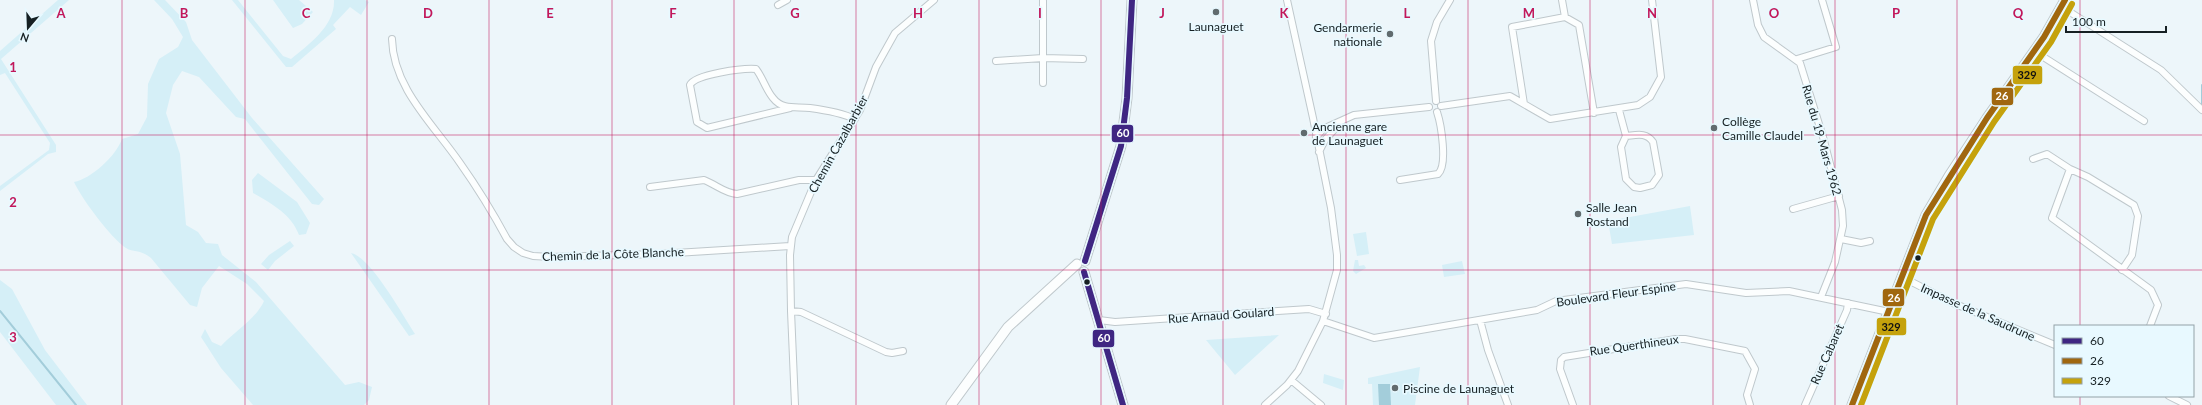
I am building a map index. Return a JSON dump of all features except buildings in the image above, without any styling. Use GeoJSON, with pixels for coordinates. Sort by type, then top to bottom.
{"type":"FeatureCollection","features":[{"type":"Feature","properties":{"kind":"street"},"geometry":{"type":"LineString","coordinates":[[778,5],[787,0]]}},
{"type":"Feature","properties":{"kind":"street","name":"Chemin Cazalbarbier"},"geometry":{"type":"LineString","coordinates":[[795,405],[790,246],[816,180],[855,119],[866,98],[876,67],[895,33],[934,0]]}},
{"type":"Feature","properties":{"kind":"street"},"geometry":{"type":"LineString","coordinates":[[951,405],[1008,327],[1081,263],[1119,156],[1123,136],[1132,0]]}},
{"type":"Feature","properties":{"kind":"street"},"geometry":{"type":"LineString","coordinates":[[1264,405],[1291,380],[1301,365],[1323,321],[1337,270],[1338,255],[1316,137],[1287,0]]}},
{"type":"Feature","properties":{"kind":"street"},"geometry":{"type":"LineString","coordinates":[[1441,106],[1436,101],[1431,40],[1437,22],[1450,0]]}},
{"type":"Feature","properties":{"kind":"street"},"geometry":{"type":"LineString","coordinates":[[1562,0],[1565,17]]}},
{"type":"Feature","properties":{"kind":"street"},"geometry":{"type":"LineString","coordinates":[[1400,180],[1438,174],[1441,172],[1444,160],[1437,112],[1441,106],[1510,96],[1550,119],[1619,110],[1644,102],[1656,88],[1661,77],[1652,0]]}},
{"type":"Feature","properties":{"kind":"street"},"geometry":{"type":"LineString","coordinates":[[1753,0],[1758,24],[1764,37],[1797,59],[1836,47],[1822,0]]}},
{"type":"Feature","properties":{"kind":"street"},"geometry":{"type":"LineString","coordinates":[[1043,1],[1043,83]]}},
{"type":"Feature","properties":{"kind":"street"},"geometry":{"type":"LineString","coordinates":[[1852,405],[1926,215],[1938,193],[1987,118],[2034,51],[2063,2],[2161,70],[2202,110]]}},
{"type":"Feature","properties":{"kind":"street"},"geometry":{"type":"LineString","coordinates":[[1524,104],[1512,27],[1565,17],[1580,25],[1594,113]]}},
{"type":"Feature","properties":{"kind":"street","name":"Chemin de la Côte Blanche"},"geometry":{"type":"LineString","coordinates":[[392,39],[392,49],[403,80],[421,113],[460,162],[507,239],[522,253],[533,256],[574,257],[659,254],[790,246]]}},
{"type":"Feature","properties":{"kind":"street"},"geometry":{"type":"LineString","coordinates":[[2034,51],[2144,121]]}},
{"type":"Feature","properties":{"kind":"street"},"geometry":{"type":"LineString","coordinates":[[996,61],[1043,58],[1083,59]]}},
{"type":"Feature","properties":{"kind":"street","name":"Rue du 19 Mars 1962"},"geometry":{"type":"LineString","coordinates":[[1797,59],[1823,137],[1842,210],[1841,239],[1835,262],[1821,297]]}},
{"type":"Feature","properties":{"kind":"street"},"geometry":{"type":"LineString","coordinates":[[790,108],[773,99],[756,69],[743,68],[696,78],[690,85],[697,122],[701,126],[707,128],[790,108],[809,108],[846,115],[855,119]]}},
{"type":"Feature","properties":{"kind":"street"},"geometry":{"type":"LineString","coordinates":[[1429,107],[1431,102],[1436,101]]}},
{"type":"Feature","properties":{"kind":"street"},"geometry":{"type":"LineString","coordinates":[[1316,137],[1322,130],[1354,116],[1429,107]]}},
{"type":"Feature","properties":{"kind":"street"},"geometry":{"type":"LineString","coordinates":[[1429,107],[1432,111],[1437,112]]}},
{"type":"Feature","properties":{"kind":"street"},"geometry":{"type":"LineString","coordinates":[[1619,110],[1626,136],[1621,147],[1626,179],[1634,187],[1652,185],[1659,175],[1653,142],[1650,137],[1643,134],[1626,136]]}},
{"type":"Feature","properties":{"kind":"street"},"geometry":{"type":"LineString","coordinates":[[1319,152],[1325,140],[1340,123]]}},
{"type":"Feature","properties":{"kind":"street"},"geometry":{"type":"LineString","coordinates":[[2033,159],[2048,154],[2070,169],[2088,177],[2134,205],[2138,216],[2132,255],[2122,270]]}},
{"type":"Feature","properties":{"kind":"street"},"geometry":{"type":"LineString","coordinates":[[2070,169],[2052,218],[2151,290],[2158,305],[2150,325]]}},
{"type":"Feature","properties":{"kind":"street"},"geometry":{"type":"LineString","coordinates":[[650,187],[665,187],[704,180],[713,183],[727,194],[737,194],[799,180],[816,180]]}},
{"type":"Feature","properties":{"kind":"street"},"geometry":{"type":"LineString","coordinates":[[1793,209],[1839,196]]}},
{"type":"Feature","properties":{"kind":"street"},"geometry":{"type":"LineString","coordinates":[[1841,239],[1862,243],[1870,241]]}},
{"type":"Feature","properties":{"kind":"street"},"geometry":{"type":"LineString","coordinates":[[1057,284],[1083,273],[1088,267],[1081,263]]}},
{"type":"Feature","properties":{"kind":"street"},"geometry":{"type":"LineString","coordinates":[[1083,273],[1099,320],[1123,405]]}},
{"type":"Feature","properties":{"kind":"street","name":"Impasse de la Saudrune"},"geometry":{"type":"LineString","coordinates":[[1902,278],[1953,303],[2054,345]]}},
{"type":"Feature","properties":{"kind":"street","name":"Boulevard Fleur Espine"},"geometry":{"type":"LineString","coordinates":[[1323,321],[1374,338],[1537,310],[1556,301],[1679,284],[1742,293],[1789,291],[1848,302],[1889,312]]}},
{"type":"Feature","properties":{"kind":"street","name":"Rue Cabaret"},"geometry":{"type":"LineString","coordinates":[[1804,405],[1847,310],[1848,302]]}},
{"type":"Feature","properties":{"kind":"street","name":"Rue Arnaud Goulard"},"geometry":{"type":"LineString","coordinates":[[1099,320],[1115,322],[1309,309],[1326,314]]}},
{"type":"Feature","properties":{"kind":"street"},"geometry":{"type":"LineString","coordinates":[[791,311],[801,312],[886,352],[892,353],[903,351]]}},
{"type":"Feature","properties":{"kind":"street"},"geometry":{"type":"LineString","coordinates":[[1480,320],[1508,405]]}},
{"type":"Feature","properties":{"kind":"street","name":"Rue Arnaud Goulard"},"geometry":{"type":"LineString","coordinates":[[1102,330],[1115,322]]}},
{"type":"Feature","properties":{"kind":"street","name":"Rue Querthineux"},"geometry":{"type":"LineString","coordinates":[[1573,405],[1560,369],[1561,360],[1564,357],[1685,339],[1745,351],[1749,354],[1755,369],[1747,390],[1750,405]]}},
{"type":"Feature","properties":{"kind":"street"},"geometry":{"type":"LineString","coordinates":[[1291,380],[1321,405]]}},
{"type":"Feature","properties":{"kind":"street"},"geometry":{"type":"LineString","coordinates":[[2171,397],[2187,405]]}},
{"type":"Feature","properties":{"kind":"shaded area"},"geometry":{"type":"Polygon","coordinates":[[[58,0],[69,0],[1,59],[56,145],[56,152],[48,154],[0,191],[0,186],[49,150],[50,143],[5,73],[0,75],[0,51],[58,0]]]}},
{"type":"Feature","properties":{"kind":"shaded area"},"geometry":{"type":"Polygon","coordinates":[[[154,0],[165,0],[186,22],[192,40],[252,118],[324,199],[319,205],[312,204],[245,119],[236,117],[199,77],[182,71],[173,85],[166,113],[180,154],[186,225],[198,232],[206,243],[218,244],[222,255],[256,282],[345,385],[359,382],[372,387],[369,400],[364,405],[253,405],[221,368],[201,337],[205,329],[212,342],[221,346],[256,314],[264,301],[247,284],[219,266],[202,288],[197,307],[190,305],[151,258],[144,253],[126,248],[112,235],[90,207],[74,182],[81,180],[95,172],[102,166],[119,146],[122,139],[138,134],[147,117],[148,84],[159,59],[178,47],[183,37],[172,19],[154,0]]]}},
{"type":"Feature","properties":{"kind":"shaded area"},"geometry":{"type":"Polygon","coordinates":[[[232,0],[238,0],[283,56],[291,59],[313,41],[326,26],[333,9],[334,0],[365,0],[369,2],[361,15],[350,7],[333,25],[336,29],[292,67],[286,67],[232,0]]]}},
{"type":"Feature","properties":{"kind":"shaded area"},"geometry":{"type":"Polygon","coordinates":[[[273,0],[299,0],[313,12],[302,24],[293,28],[273,0]]]}},
{"type":"Feature","properties":{"kind":"shaded area"},"geometry":{"type":"Polygon","coordinates":[[[258,173],[297,202],[310,223],[306,234],[299,235],[296,228],[286,215],[253,193],[252,180],[258,173]]]}},
{"type":"Feature","properties":{"kind":"shaded area"},"geometry":{"type":"Polygon","coordinates":[[[1690,206],[1694,235],[1612,244],[1608,221],[1690,206]]]}},
{"type":"Feature","properties":{"kind":"shaded area"},"geometry":{"type":"Polygon","coordinates":[[[1366,232],[1369,254],[1357,256],[1353,234],[1366,232]]]}},
{"type":"Feature","properties":{"kind":"shaded area"},"geometry":{"type":"Polygon","coordinates":[[[290,241],[294,246],[275,261],[268,270],[261,264],[269,255],[290,241]]]}},
{"type":"Feature","properties":{"kind":"shaded area"},"geometry":{"type":"Polygon","coordinates":[[[351,253],[359,257],[377,275],[415,334],[409,336],[351,253]]]}},
{"type":"Feature","properties":{"kind":"shaded area"},"geometry":{"type":"Polygon","coordinates":[[[1355,260],[1358,260],[1359,266],[1364,265],[1366,268],[1356,274],[1353,271],[1355,260]]]}},
{"type":"Feature","properties":{"kind":"shaded area"},"geometry":{"type":"Polygon","coordinates":[[[1462,261],[1465,274],[1444,277],[1442,265],[1462,261]]]}},
{"type":"Feature","properties":{"kind":"shaded area"},"geometry":{"type":"Polygon","coordinates":[[[0,280],[12,289],[45,350],[87,405],[56,405],[0,332],[0,280]]]}},
{"type":"Feature","properties":{"kind":"shaded area"},"geometry":{"type":"Polygon","coordinates":[[[1279,335],[1235,375],[1206,340],[1279,335]]]}},
{"type":"Feature","properties":{"kind":"shaded area","name":"Piscine de Launaguet"},"geometry":{"type":"Polygon","coordinates":[[[1420,367],[1415,405],[1373,405],[1372,384],[1368,384],[1368,378],[1420,367]]]}},
{"type":"Feature","properties":{"kind":"shaded area"},"geometry":{"type":"Polygon","coordinates":[[[1324,374],[1344,380],[1343,390],[1323,383],[1324,374]]]}},
{"type":"Feature","properties":{"kind":"shaded area"},"geometry":{"type":"Polygon","coordinates":[[[1378,384],[1390,384],[1391,405],[1379,405],[1378,384]]]}},
{"type":"Feature","properties":{"kind":"waterway"},"geometry":{"type":"LineString","coordinates":[[2202,85],[2202,104]]}},
{"type":"Feature","properties":{"kind":"waterway"},"geometry":{"type":"LineString","coordinates":[[0,311],[76,405]]}},
{"type":"Feature","properties":{"kind":"transit line","name":"60"},"geometry":{"type":"LineString","coordinates":[[1085,261],[1121,146],[1127,98],[1132,0]]}},
{"type":"Feature","properties":{"kind":"transit line","name":"26"},"geometry":{"type":"LineString","coordinates":[[1852,405],[1926,215],[1987,118],[2044,37],[2065,0]]}},
{"type":"Feature","properties":{"kind":"transit line","name":"329"},"geometry":{"type":"LineString","coordinates":[[1861,405],[1933,219],[1994,122],[2051,42],[2072,4]]}},
{"type":"Feature","properties":{"kind":"transit line","name":"60"},"geometry":{"type":"LineString","coordinates":[[1084,272],[1123,405]]}},
{"type":"Feature","properties":{"kind":"place","name":"Launaguet"},"geometry":{"type":"Point","coordinates":[1216,12]}},
{"type":"Feature","properties":{"kind":"place","name":"Gendarmerie nationale"},"geometry":{"type":"Point","coordinates":[1390,34]}},
{"type":"Feature","properties":{"kind":"place","name":"Collège Camille Claudel"},"geometry":{"type":"Point","coordinates":[1714,128]}},
{"type":"Feature","properties":{"kind":"place","name":"Ancienne gare de Launaguet"},"geometry":{"type":"Point","coordinates":[1304,133]}},
{"type":"Feature","properties":{"kind":"place","name":"Salle Jean Rostand"},"geometry":{"type":"Point","coordinates":[1578,214]}},
{"type":"Feature","properties":{"kind":"place","name":"Piscine de Launaguet"},"geometry":{"type":"Point","coordinates":[1395,388]}}]}
